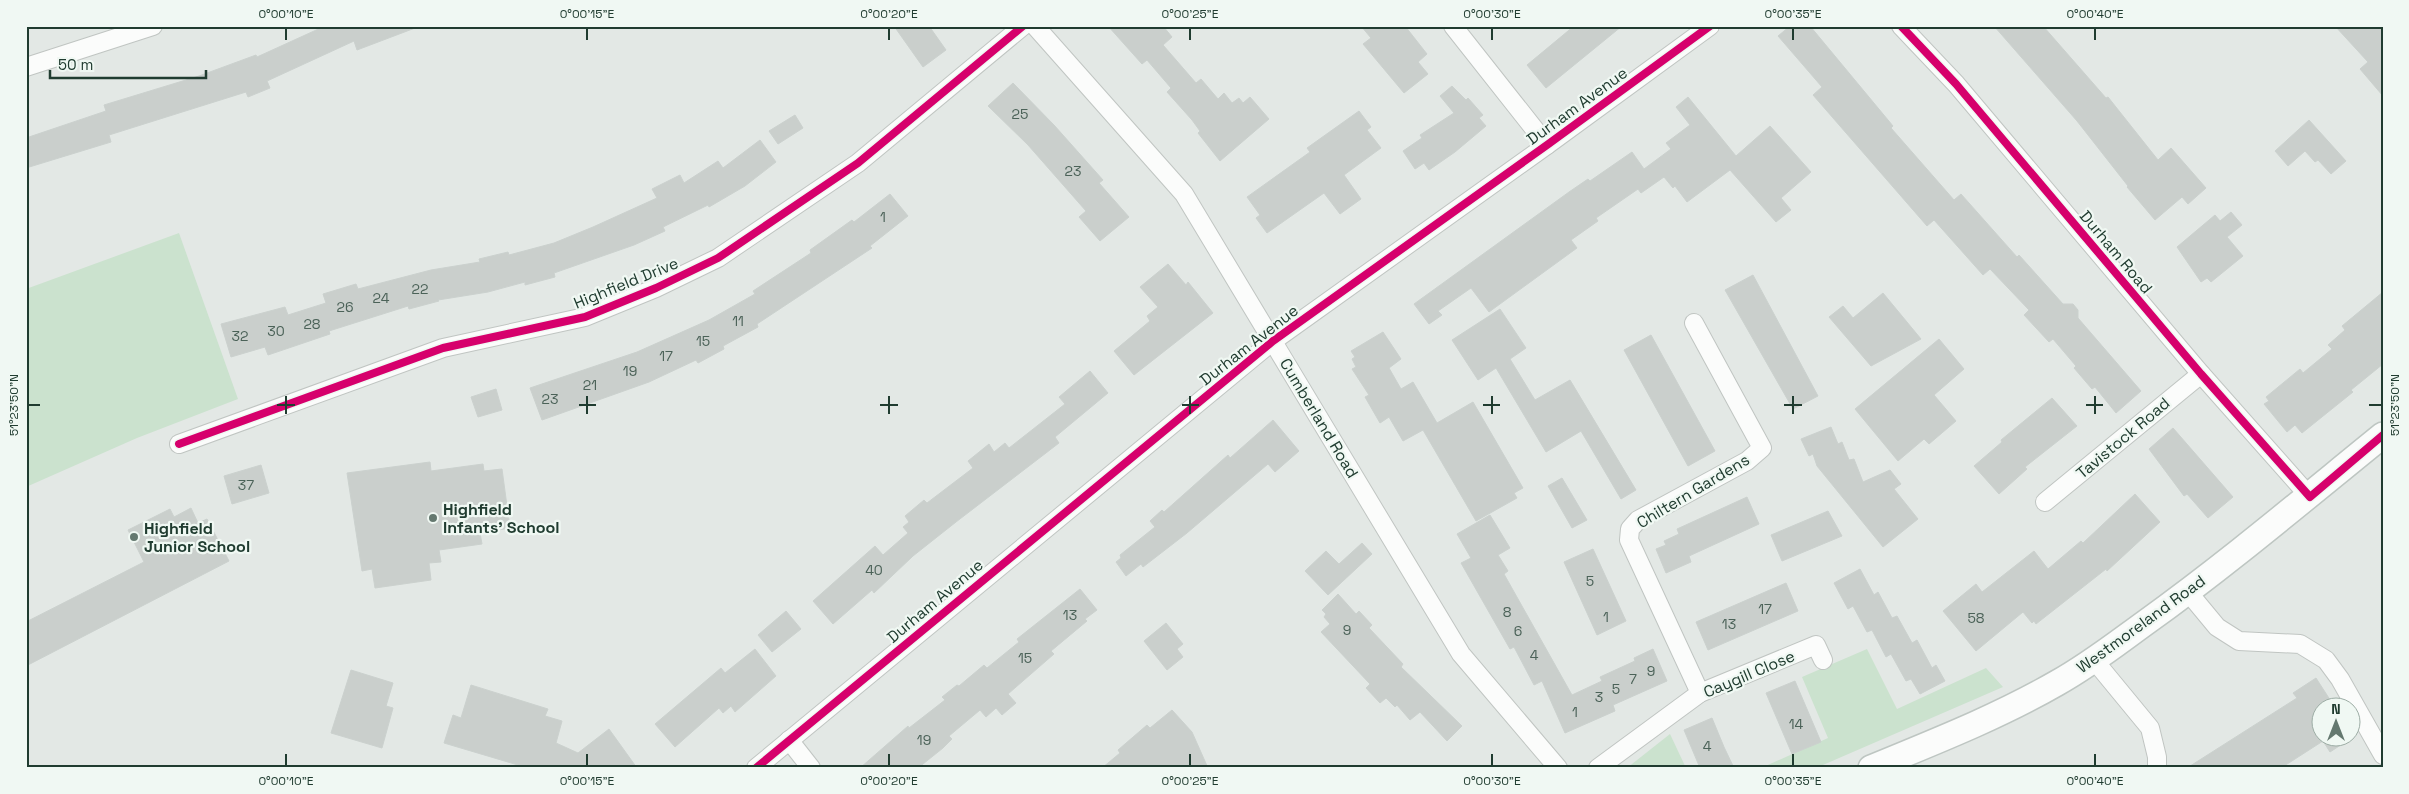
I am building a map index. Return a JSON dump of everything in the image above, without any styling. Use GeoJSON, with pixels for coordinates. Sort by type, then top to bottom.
{"type":"FeatureCollection","features":[{"type":"Feature","properties":{"kind":"main road","name":"Westmoreland Road"},"geometry":{"type":"LineString","coordinates":[[1871,768],[1994,716],[2057,683],[2094,660],[2188,592],[2310,497],[2383,435]]}},
{"type":"Feature","properties":{"kind":"street"},"geometry":{"type":"LineString","coordinates":[[26,67],[153,26]]}},
{"type":"Feature","properties":{"kind":"street","name":"Highfield Drive"},"geometry":{"type":"LineString","coordinates":[[179,444],[443,348],[585,317],[656,288],[718,258],[858,163],[1023,26]]}},
{"type":"Feature","properties":{"kind":"street","name":"Cumberland Road"},"geometry":{"type":"LineString","coordinates":[[1035,26],[1184,194],[1462,654],[1558,768]]}},
{"type":"Feature","properties":{"kind":"street"},"geometry":{"type":"LineString","coordinates":[[1453,26],[1548,145]]}},
{"type":"Feature","properties":{"kind":"street","name":"Durham Avenue"},"geometry":{"type":"LineString","coordinates":[[756,768],[1273,341],[1548,145],[1710,26]]}},
{"type":"Feature","properties":{"kind":"street","name":"Durham Road"},"geometry":{"type":"LineString","coordinates":[[1901,26],[1956,84],[2201,374],[2310,497]]}},
{"type":"Feature","properties":{"kind":"street","name":"Chiltern Gardens"},"geometry":{"type":"LineString","coordinates":[[1694,323],[1762,448],[1747,461],[1638,520],[1630,529],[1629,540],[1700,693]]}},
{"type":"Feature","properties":{"kind":"street","name":"Tavistock Road"},"geometry":{"type":"LineString","coordinates":[[2044,502],[2201,374]]}},
{"type":"Feature","properties":{"kind":"street"},"geometry":{"type":"LineString","coordinates":[[2188,592],[2217,627],[2239,641],[2300,644],[2326,660],[2340,679],[2383,755]]}},
{"type":"Feature","properties":{"kind":"street","name":"Caygill Close"},"geometry":{"type":"LineString","coordinates":[[1598,768],[1700,693],[1816,645],[1823,660]]}},
{"type":"Feature","properties":{"kind":"street"},"geometry":{"type":"LineString","coordinates":[[2094,660],[2150,728],[2157,757],[2157,768]]}},
{"type":"Feature","properties":{"kind":"street"},"geometry":{"type":"LineString","coordinates":[[789,740],[811,768]]}},
{"type":"Feature","properties":{"kind":"green space"},"geometry":{"type":"Polygon","coordinates":[[[179,233],[238,399],[137,438],[26,487],[26,289],[179,233]]]}},
{"type":"Feature","properties":{"kind":"green space"},"geometry":{"type":"Polygon","coordinates":[[[1867,649],[1897,709],[1986,668],[2003,687],[1816,768],[1761,768],[1828,738],[1802,677],[1867,649]]]}},
{"type":"Feature","properties":{"kind":"green space"},"geometry":{"type":"Polygon","coordinates":[[[1670,734],[1686,768],[1627,768],[1670,734]]]}},
{"type":"Feature","properties":{"kind":"building"},"geometry":{"type":"Polygon","coordinates":[[[325,26],[414,26],[415,28],[357,50],[354,41],[267,81],[270,88],[248,97],[246,92],[109,135],[111,142],[26,168],[26,138],[106,111],[104,105],[199,76],[256,55],[257,57],[325,26]]]}},
{"type":"Feature","properties":{"kind":"building"},"geometry":{"type":"Polygon","coordinates":[[[894,26],[929,26],[946,50],[923,67],[894,26]]]}},
{"type":"Feature","properties":{"kind":"building"},"geometry":{"type":"Polygon","coordinates":[[[1108,26],[1163,26],[1172,37],[1163,45],[1196,83],[1201,79],[1218,99],[1224,93],[1232,103],[1239,98],[1243,103],[1250,97],[1269,119],[1220,161],[1198,133],[1200,131],[1192,120],[1167,92],[1171,88],[1147,60],[1142,64],[1108,26]]]}},
{"type":"Feature","properties":{"kind":"building"},"geometry":{"type":"Polygon","coordinates":[[[1361,26],[1405,26],[1427,54],[1418,62],[1428,74],[1404,93],[1363,44],[1371,38],[1361,26]]]}},
{"type":"Feature","properties":{"kind":"building"},"geometry":{"type":"Polygon","coordinates":[[[1574,26],[1622,26],[1546,88],[1527,65],[1574,26]]]}},
{"type":"Feature","properties":{"kind":"building"},"geometry":{"type":"Polygon","coordinates":[[[1790,26],[1810,26],[1893,126],[1891,128],[1954,200],[1961,194],[2017,257],[2019,255],[2063,304],[2073,304],[2078,310],[2078,318],[2141,391],[2116,413],[2095,387],[2092,389],[2074,368],[2076,366],[2053,339],[2049,342],[2024,315],[2029,310],[1990,269],[1983,275],[1934,220],[1927,226],[1813,95],[1822,87],[1778,36],[1790,26]]]}},
{"type":"Feature","properties":{"kind":"building"},"geometry":{"type":"Polygon","coordinates":[[[1994,26],[2043,26],[2106,98],[2108,97],[2158,160],[2171,148],[2206,188],[2188,204],[2182,197],[2155,220],[2127,187],[2077,121],[1994,26]]]}},
{"type":"Feature","properties":{"kind":"building"},"geometry":{"type":"Polygon","coordinates":[[[2335,26],[2383,26],[2383,96],[2360,69],[2368,62],[2335,26]]]}},
{"type":"Feature","properties":{"kind":"building"},"geometry":{"type":"Polygon","coordinates":[[[1013,83],[1103,180],[1099,183],[1129,217],[1100,241],[1079,217],[1086,211],[1028,145],[988,106],[1013,83]]]}},
{"type":"Feature","properties":{"kind":"building"},"geometry":{"type":"Polygon","coordinates":[[[1452,86],[1466,100],[1468,98],[1483,115],[1479,118],[1486,126],[1455,152],[1429,170],[1424,163],[1415,169],[1403,151],[1422,138],[1420,135],[1454,113],[1440,96],[1452,86]]]}},
{"type":"Feature","properties":{"kind":"building"},"geometry":{"type":"Polygon","coordinates":[[[1688,97],[1736,156],[1770,126],[1811,172],[1781,198],[1791,210],[1776,222],[1730,170],[1687,202],[1675,186],[1673,188],[1664,177],[1641,193],[1638,189],[1596,218],[1598,221],[1571,240],[1577,248],[1489,312],[1471,288],[1438,311],[1442,315],[1429,324],[1414,304],[1569,192],[1588,179],[1590,181],[1632,152],[1644,169],[1671,149],[1666,143],[1690,125],[1676,107],[1688,97]]]}},
{"type":"Feature","properties":{"kind":"building"},"geometry":{"type":"Polygon","coordinates":[[[1359,111],[1371,127],[1367,130],[1381,148],[1344,175],[1361,199],[1340,214],[1324,193],[1267,233],[1256,218],[1260,215],[1247,197],[1310,152],[1307,148],[1359,111]]]}},
{"type":"Feature","properties":{"kind":"building"},"geometry":{"type":"Polygon","coordinates":[[[795,115],[803,128],[778,144],[769,131],[795,115]]]}},
{"type":"Feature","properties":{"kind":"building"},"geometry":{"type":"Polygon","coordinates":[[[2309,120],[2346,161],[2331,174],[2318,160],[2315,162],[2305,151],[2288,166],[2275,151],[2309,120]]]}},
{"type":"Feature","properties":{"kind":"building"},"geometry":{"type":"Polygon","coordinates":[[[760,140],[776,162],[745,186],[709,207],[708,205],[663,227],[665,231],[634,245],[554,273],[555,277],[525,285],[525,282],[488,292],[438,300],[409,309],[408,306],[329,331],[330,334],[268,355],[265,347],[231,357],[221,324],[285,307],[288,315],[326,303],[323,294],[356,284],[358,289],[431,270],[480,262],[479,259],[508,252],[509,255],[554,243],[657,198],[652,189],[680,175],[684,183],[718,161],[723,168],[760,140]]]}},
{"type":"Feature","properties":{"kind":"building"},"geometry":{"type":"Polygon","coordinates":[[[890,194],[908,216],[870,246],[872,248],[757,324],[758,327],[723,346],[724,349],[698,363],[696,360],[649,382],[542,420],[530,388],[637,352],[709,320],[755,294],[753,291],[811,253],[810,250],[852,220],[854,222],[890,194]]]}},
{"type":"Feature","properties":{"kind":"building"},"geometry":{"type":"Polygon","coordinates":[[[2231,212],[2242,225],[2227,237],[2243,256],[2211,282],[2207,278],[2201,282],[2177,247],[2215,215],[2220,221],[2231,212]]]}},
{"type":"Feature","properties":{"kind":"building"},"geometry":{"type":"Polygon","coordinates":[[[1168,264],[1186,285],[1188,282],[1213,313],[1134,375],[1114,351],[1150,321],[1147,316],[1158,307],[1140,287],[1168,264]]]}},
{"type":"Feature","properties":{"kind":"building"},"geometry":{"type":"Polygon","coordinates":[[[1753,275],[1818,396],[1793,409],[1725,290],[1753,275]]]}},
{"type":"Feature","properties":{"kind":"building"},"geometry":{"type":"Polygon","coordinates":[[[2383,292],[2383,364],[2351,390],[2353,392],[2302,433],[2295,425],[2287,432],[2264,404],[2269,401],[2266,397],[2300,369],[2303,373],[2332,349],[2328,345],[2345,330],[2342,326],[2383,292]]]}},
{"type":"Feature","properties":{"kind":"building"},"geometry":{"type":"Polygon","coordinates":[[[1883,293],[1921,339],[1871,366],[1829,317],[1843,306],[1853,318],[1883,293]]]}},
{"type":"Feature","properties":{"kind":"building"},"geometry":{"type":"Polygon","coordinates":[[[1500,309],[1526,348],[1510,359],[1535,400],[1570,380],[1636,490],[1621,499],[1581,431],[1546,452],[1496,368],[1478,380],[1452,340],[1500,309]]]}},
{"type":"Feature","properties":{"kind":"building"},"geometry":{"type":"Polygon","coordinates":[[[1383,332],[1401,359],[1389,368],[1401,389],[1413,382],[1437,423],[1473,402],[1523,488],[1514,493],[1517,498],[1476,521],[1423,430],[1403,441],[1389,417],[1380,423],[1365,397],[1369,395],[1352,369],[1356,367],[1352,359],[1355,357],[1351,351],[1383,332]]]}},
{"type":"Feature","properties":{"kind":"building"},"geometry":{"type":"Polygon","coordinates":[[[1651,335],[1715,451],[1688,466],[1624,350],[1651,335]]]}},
{"type":"Feature","properties":{"kind":"building"},"geometry":{"type":"Polygon","coordinates":[[[1939,339],[1964,369],[1934,395],[1956,421],[1929,444],[1924,439],[1898,461],[1855,409],[1939,339]]]}},
{"type":"Feature","properties":{"kind":"building"},"geometry":{"type":"Polygon","coordinates":[[[1090,371],[1108,393],[1055,437],[1059,443],[913,556],[874,593],[872,590],[833,624],[813,601],[875,546],[883,555],[908,533],[903,527],[909,522],[905,516],[924,500],[927,503],[973,468],[968,461],[989,444],[994,452],[1005,443],[1009,448],[1065,404],[1059,397],[1090,371]]]}},
{"type":"Feature","properties":{"kind":"building"},"geometry":{"type":"Polygon","coordinates":[[[496,389],[502,410],[478,417],[471,397],[496,389]]]}},
{"type":"Feature","properties":{"kind":"building"},"geometry":{"type":"Polygon","coordinates":[[[2052,398],[2077,426],[2025,467],[2027,469],[1999,494],[1974,466],[2002,442],[2001,440],[2052,398]]]}},
{"type":"Feature","properties":{"kind":"building"},"geometry":{"type":"Polygon","coordinates":[[[1273,420],[1299,451],[1275,472],[1268,464],[1187,533],[1143,567],[1141,564],[1126,576],[1116,562],[1121,558],[1120,555],[1155,527],[1150,521],[1162,510],[1164,512],[1228,455],[1230,458],[1273,420]]]}},
{"type":"Feature","properties":{"kind":"building"},"geometry":{"type":"Polygon","coordinates":[[[1831,427],[1838,444],[1842,442],[1849,460],[1854,459],[1863,482],[1890,470],[1901,484],[1894,489],[1918,519],[1883,547],[1817,466],[1813,454],[1809,456],[1801,439],[1831,427]]]}},
{"type":"Feature","properties":{"kind":"building"},"geometry":{"type":"Polygon","coordinates":[[[2173,428],[2233,497],[2208,518],[2187,494],[2184,496],[2149,449],[2173,428]]]}},
{"type":"Feature","properties":{"kind":"building"},"geometry":{"type":"Polygon","coordinates":[[[430,462],[431,471],[483,464],[484,471],[502,469],[510,528],[480,533],[482,544],[439,550],[441,562],[429,563],[431,580],[375,588],[372,569],[362,571],[347,473],[430,462]]]}},
{"type":"Feature","properties":{"kind":"building"},"geometry":{"type":"Polygon","coordinates":[[[261,465],[269,493],[232,504],[224,476],[261,465]]]}},
{"type":"Feature","properties":{"kind":"building"},"geometry":{"type":"Polygon","coordinates":[[[1562,478],[1587,520],[1572,528],[1548,486],[1562,478]]]}},
{"type":"Feature","properties":{"kind":"building"},"geometry":{"type":"Polygon","coordinates":[[[2135,494],[2160,522],[2107,571],[2106,569],[2036,624],[2034,621],[2032,623],[2023,612],[1976,651],[1943,611],[1976,584],[1982,592],[2034,551],[2048,569],[2081,541],[2083,543],[2135,494]]]}},
{"type":"Feature","properties":{"kind":"building"},"geometry":{"type":"Polygon","coordinates":[[[1747,497],[1759,524],[1689,556],[1691,562],[1666,573],[1656,549],[1666,545],[1664,541],[1679,534],[1677,529],[1747,497]]]}},
{"type":"Feature","properties":{"kind":"building"},"geometry":{"type":"Polygon","coordinates":[[[191,508],[198,523],[207,519],[229,561],[26,666],[26,622],[144,562],[128,530],[170,509],[174,517],[191,508]]]}},
{"type":"Feature","properties":{"kind":"building"},"geometry":{"type":"Polygon","coordinates":[[[1828,511],[1842,536],[1782,561],[1771,535],[1828,511]]]}},
{"type":"Feature","properties":{"kind":"building"},"geometry":{"type":"Polygon","coordinates":[[[1490,515],[1510,548],[1498,555],[1508,571],[1504,574],[1572,695],[1602,681],[1600,677],[1635,661],[1634,658],[1653,649],[1667,681],[1613,705],[1615,711],[1565,733],[1542,681],[1534,685],[1514,647],[1510,649],[1461,563],[1471,558],[1457,534],[1490,515]]]}},
{"type":"Feature","properties":{"kind":"building"},"geometry":{"type":"Polygon","coordinates":[[[1362,543],[1372,554],[1328,595],[1305,571],[1326,551],[1339,564],[1362,543]]]}},
{"type":"Feature","properties":{"kind":"building"},"geometry":{"type":"Polygon","coordinates":[[[1593,549],[1626,621],[1597,635],[1564,562],[1593,549]]]}},
{"type":"Feature","properties":{"kind":"building"},"geometry":{"type":"Polygon","coordinates":[[[1860,569],[1874,595],[1878,592],[1892,618],[1897,616],[1912,643],[1917,640],[1932,668],[1936,665],[1945,681],[1920,694],[1911,679],[1906,681],[1891,654],[1886,657],[1872,630],[1867,632],[1853,606],[1848,609],[1834,583],[1860,569]]]}},
{"type":"Feature","properties":{"kind":"building"},"geometry":{"type":"Polygon","coordinates":[[[1786,583],[1798,611],[1708,650],[1696,622],[1786,583]]]}},
{"type":"Feature","properties":{"kind":"building"},"geometry":{"type":"Polygon","coordinates":[[[1080,589],[1097,610],[1085,619],[1087,621],[1051,651],[1054,654],[1008,694],[1016,703],[1002,715],[996,708],[986,717],[980,710],[949,736],[952,739],[943,748],[918,768],[860,768],[908,726],[909,728],[945,700],[942,697],[957,685],[959,686],[984,665],[987,668],[1019,642],[1017,639],[1080,589]]]}},
{"type":"Feature","properties":{"kind":"building"},"geometry":{"type":"Polygon","coordinates":[[[1338,594],[1356,614],[1359,611],[1372,625],[1369,628],[1403,664],[1401,667],[1462,726],[1447,741],[1420,712],[1410,720],[1397,705],[1395,707],[1386,698],[1380,703],[1366,688],[1370,684],[1321,632],[1330,624],[1324,617],[1326,614],[1322,610],[1338,594]]]}},
{"type":"Feature","properties":{"kind":"building"},"geometry":{"type":"Polygon","coordinates":[[[786,611],[801,629],[772,652],[758,635],[786,611]]]}},
{"type":"Feature","properties":{"kind":"building"},"geometry":{"type":"Polygon","coordinates":[[[1166,623],[1183,644],[1177,649],[1183,657],[1167,670],[1144,641],[1166,623]]]}},
{"type":"Feature","properties":{"kind":"building"},"geometry":{"type":"Polygon","coordinates":[[[755,649],[776,676],[735,712],[731,706],[723,713],[719,708],[675,747],[655,724],[721,668],[725,673],[755,649]]]}},
{"type":"Feature","properties":{"kind":"building"},"geometry":{"type":"Polygon","coordinates":[[[351,670],[393,683],[386,706],[393,708],[382,748],[331,733],[351,670]]]}},
{"type":"Feature","properties":{"kind":"building"},"geometry":{"type":"Polygon","coordinates":[[[2316,678],[2328,696],[2312,696],[2312,746],[2315,746],[2281,768],[2187,768],[2297,698],[2293,693],[2316,678]]]}},
{"type":"Feature","properties":{"kind":"building"},"geometry":{"type":"Polygon","coordinates":[[[1795,681],[1821,742],[1792,754],[1766,693],[1795,681]]]}},
{"type":"Feature","properties":{"kind":"building"},"geometry":{"type":"Polygon","coordinates":[[[471,685],[548,709],[545,716],[562,721],[556,743],[578,753],[609,729],[637,768],[528,768],[444,743],[453,715],[461,718],[471,685]]]}},
{"type":"Feature","properties":{"kind":"building"},"geometry":{"type":"Polygon","coordinates":[[[1172,710],[1192,732],[1208,768],[1102,768],[1120,753],[1118,750],[1147,725],[1150,728],[1172,710]]]}},
{"type":"Feature","properties":{"kind":"building"},"geometry":{"type":"Polygon","coordinates":[[[1712,718],[1734,768],[1700,768],[1684,730],[1712,718]]]}},
{"type":"Feature","properties":{"kind":"building"},"geometry":{"type":"Polygon","coordinates":[[[2326,746],[2339,746],[2330,752],[2326,746]]]}},
{"type":"Feature","properties":{"kind":"cycle path"},"geometry":{"type":"LineString","coordinates":[[179,444],[443,348],[585,317],[656,288],[718,258],[858,163],[1023,26]]}},
{"type":"Feature","properties":{"kind":"cycle path"},"geometry":{"type":"LineString","coordinates":[[756,768],[1273,341],[1710,26]]}},
{"type":"Feature","properties":{"kind":"cycle path"},"geometry":{"type":"LineString","coordinates":[[1901,26],[1956,84],[2201,374],[2310,497],[2383,435]]}},
{"type":"Feature","properties":{"kind":"place","name":"Highfield Infants' School"},"geometry":{"type":"Point","coordinates":[433,518]}},
{"type":"Feature","properties":{"kind":"place","name":"Highfield Junior School"},"geometry":{"type":"Point","coordinates":[134,537]}}]}
